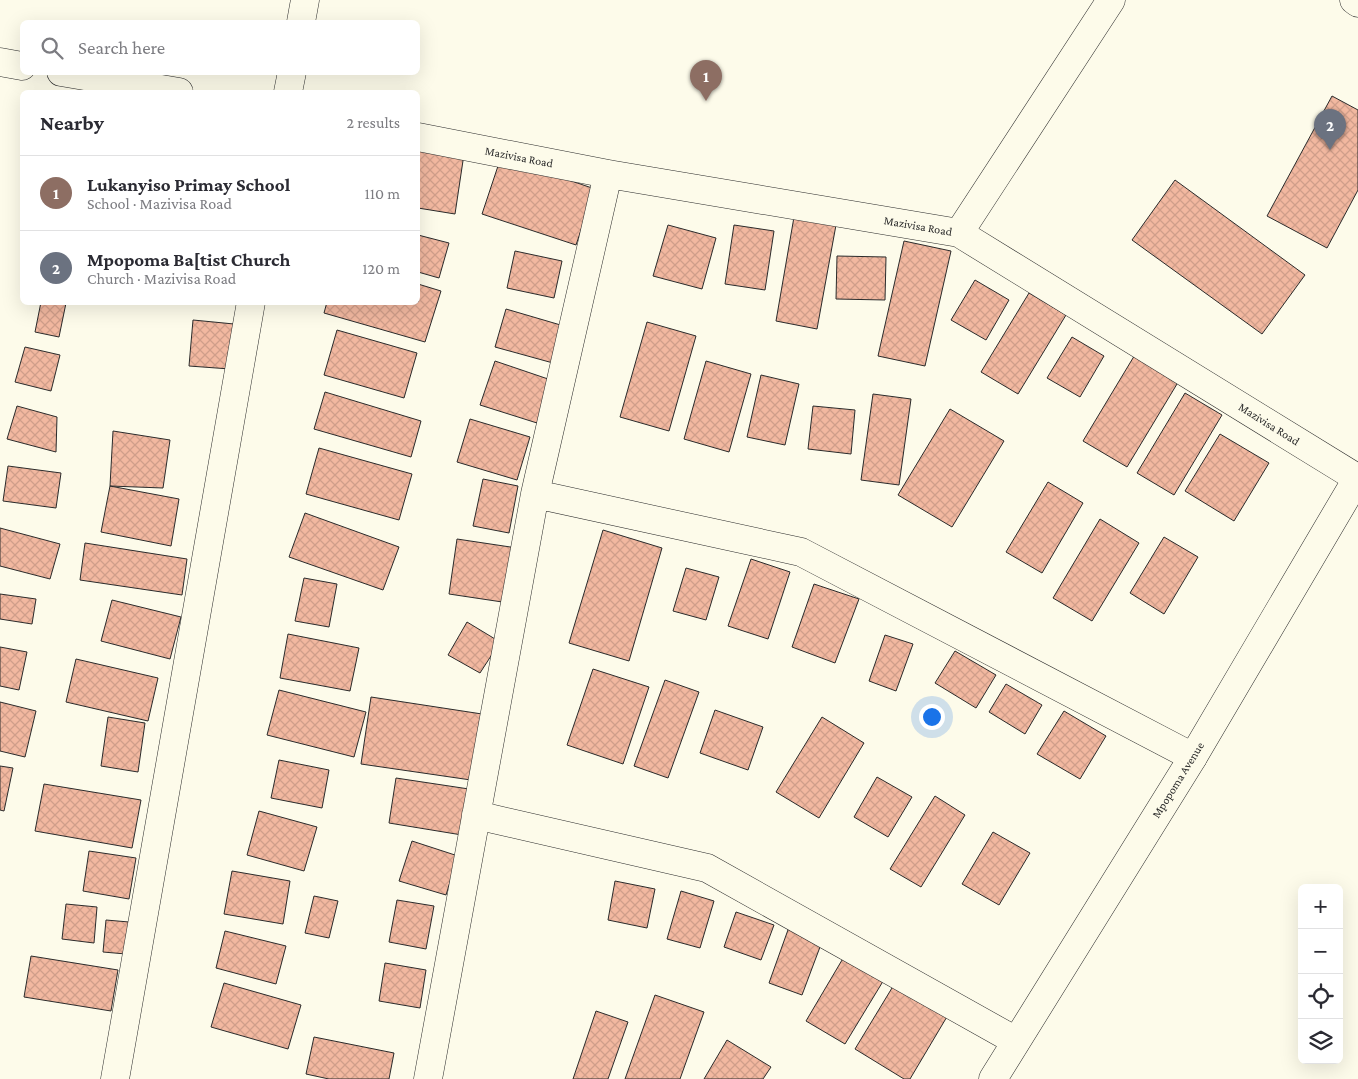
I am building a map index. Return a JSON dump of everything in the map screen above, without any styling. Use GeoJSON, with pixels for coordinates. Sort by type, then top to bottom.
{"type":"FeatureCollection","features":[{"type":"Feature","properties":{"kind":"street"},"geometry":{"type":"LineString","coordinates":[[301,20],[305,0]]}},
{"type":"Feature","properties":{"kind":"street"},"geometry":{"type":"LineString","coordinates":[[959,234],[1111,0]]}},
{"type":"Feature","properties":{"kind":"street"},"geometry":{"type":"LineString","coordinates":[[1354,0],[1358,3]]}},
{"type":"Feature","properties":{"kind":"street"},"geometry":{"type":"LineString","coordinates":[[0,62],[20,66]]}},
{"type":"Feature","properties":{"kind":"street"},"geometry":{"type":"LineString","coordinates":[[79,75],[168,90]]}},
{"type":"Feature","properties":{"kind":"street"},"geometry":{"type":"LineString","coordinates":[[288,90],[291,75]]}},
{"type":"Feature","properties":{"kind":"street","name":"Mazivisa Road"},"geometry":{"type":"LineString","coordinates":[[420,136],[608,174],[959,234],[1358,478]]}},
{"type":"Feature","properties":{"kind":"street"},"geometry":{"type":"LineString","coordinates":[[428,1079],[535,494],[608,174]]}},
{"type":"Feature","properties":{"kind":"street"},"geometry":{"type":"LineString","coordinates":[[114,1079],[250,305]]}},
{"type":"Feature","properties":{"kind":"street","name":"Mpopoma Avenue"},"geometry":{"type":"LineString","coordinates":[[993,1079],[1193,757],[1358,478]]}},
{"type":"Feature","properties":{"kind":"street"},"geometry":{"type":"LineString","coordinates":[[535,494],[801,552],[1193,757]]}},
{"type":"Feature","properties":{"kind":"street"},"geometry":{"type":"LineString","coordinates":[[476,815],[707,868],[1016,1041]]}},
{"type":"Feature","properties":{"kind":"building"},"geometry":{"type":"Polygon","coordinates":[[[1332,96],[1358,110],[1358,190],[1327,248],[1267,216],[1332,96]]]}},
{"type":"Feature","properties":{"kind":"building"},"geometry":{"type":"Polygon","coordinates":[[[420,147],[464,154],[455,214],[420,208],[420,147]]]}},
{"type":"Feature","properties":{"kind":"building"},"geometry":{"type":"Polygon","coordinates":[[[501,157],[595,189],[576,245],[482,214],[501,157]]]}},
{"type":"Feature","properties":{"kind":"building"},"geometry":{"type":"Polygon","coordinates":[[[1175,180],[1305,275],[1262,334],[1132,240],[1175,180]]]}},
{"type":"Feature","properties":{"kind":"building"},"geometry":{"type":"Polygon","coordinates":[[[794,217],[836,225],[817,329],[776,321],[794,217]]]}},
{"type":"Feature","properties":{"kind":"building"},"geometry":{"type":"Polygon","coordinates":[[[668,225],[716,238],[702,289],[653,276],[668,225]]]}},
{"type":"Feature","properties":{"kind":"building"},"geometry":{"type":"Polygon","coordinates":[[[734,225],[774,231],[765,290],[725,284],[734,225]]]}},
{"type":"Feature","properties":{"kind":"building"},"geometry":{"type":"Polygon","coordinates":[[[420,236],[449,243],[439,278],[420,273],[420,236]]]}},
{"type":"Feature","properties":{"kind":"building"},"geometry":{"type":"Polygon","coordinates":[[[904,241],[951,251],[925,366],[878,356],[904,241]]]}},
{"type":"Feature","properties":{"kind":"building"},"geometry":{"type":"Polygon","coordinates":[[[515,251],[562,261],[554,298],[507,288],[515,251]]]}},
{"type":"Feature","properties":{"kind":"building"},"geometry":{"type":"Polygon","coordinates":[[[837,256],[886,257],[885,300],[836,299],[837,256]]]}},
{"type":"Feature","properties":{"kind":"building"},"geometry":{"type":"Polygon","coordinates":[[[975,280],[1009,300],[986,340],[951,320],[975,280]]]}},
{"type":"Feature","properties":{"kind":"building"},"geometry":{"type":"Polygon","coordinates":[[[420,285],[441,291],[425,342],[324,313],[326,305],[420,305],[420,285]]]}},
{"type":"Feature","properties":{"kind":"building"},"geometry":{"type":"Polygon","coordinates":[[[1029,293],[1066,315],[1018,394],[981,372],[1029,293]]]}},
{"type":"Feature","properties":{"kind":"building"},"geometry":{"type":"Polygon","coordinates":[[[40,305],[66,305],[59,337],[35,332],[40,305]]]}},
{"type":"Feature","properties":{"kind":"building"},"geometry":{"type":"Polygon","coordinates":[[[506,309],[564,326],[553,363],[495,347],[506,309]]]}},
{"type":"Feature","properties":{"kind":"building"},"geometry":{"type":"Polygon","coordinates":[[[193,320],[234,324],[230,369],[189,366],[193,320]]]}},
{"type":"Feature","properties":{"kind":"building"},"geometry":{"type":"Polygon","coordinates":[[[647,322],[696,336],[669,431],[620,417],[647,322]]]}},
{"type":"Feature","properties":{"kind":"building"},"geometry":{"type":"Polygon","coordinates":[[[337,330],[417,353],[404,398],[324,375],[337,330]]]}},
{"type":"Feature","properties":{"kind":"building"},"geometry":{"type":"Polygon","coordinates":[[[1072,337],[1104,356],[1080,397],[1047,378],[1072,337]]]}},
{"type":"Feature","properties":{"kind":"building"},"geometry":{"type":"Polygon","coordinates":[[[25,347],[60,355],[51,391],[15,382],[25,347]]]}},
{"type":"Feature","properties":{"kind":"building"},"geometry":{"type":"Polygon","coordinates":[[[1139,348],[1183,374],[1127,467],[1083,441],[1139,348]]]}},
{"type":"Feature","properties":{"kind":"building"},"geometry":{"type":"Polygon","coordinates":[[[495,361],[551,380],[537,423],[480,405],[495,361]]]}},
{"type":"Feature","properties":{"kind":"building"},"geometry":{"type":"Polygon","coordinates":[[[706,361],[751,374],[729,452],[684,439],[706,361]]]}},
{"type":"Feature","properties":{"kind":"building"},"geometry":{"type":"Polygon","coordinates":[[[761,375],[799,384],[785,445],[747,437],[761,375]]]}},
{"type":"Feature","properties":{"kind":"building"},"geometry":{"type":"Polygon","coordinates":[[[325,392],[421,421],[411,457],[314,429],[325,392]]]}},
{"type":"Feature","properties":{"kind":"building"},"geometry":{"type":"Polygon","coordinates":[[[1185,393],[1222,415],[1174,495],[1137,473],[1185,393]]]}},
{"type":"Feature","properties":{"kind":"building"},"geometry":{"type":"Polygon","coordinates":[[[873,394],[911,399],[899,485],[861,480],[873,394]]]}},
{"type":"Feature","properties":{"kind":"building"},"geometry":{"type":"Polygon","coordinates":[[[17,406],[57,417],[56,452],[7,439],[17,406]]]}},
{"type":"Feature","properties":{"kind":"building"},"geometry":{"type":"Polygon","coordinates":[[[813,406],[855,410],[851,454],[808,449],[813,406]]]}},
{"type":"Feature","properties":{"kind":"building"},"geometry":{"type":"Polygon","coordinates":[[[950,409],[1004,441],[952,527],[898,495],[950,409]]]}},
{"type":"Feature","properties":{"kind":"building"},"geometry":{"type":"Polygon","coordinates":[[[470,419],[530,437],[517,480],[457,462],[470,419]]]}},
{"type":"Feature","properties":{"kind":"building"},"geometry":{"type":"Polygon","coordinates":[[[113,431],[170,440],[163,488],[110,486],[113,431]]]}},
{"type":"Feature","properties":{"kind":"building"},"geometry":{"type":"Polygon","coordinates":[[[1220,434],[1269,463],[1234,521],[1185,491],[1220,434]]]}},
{"type":"Feature","properties":{"kind":"building"},"geometry":{"type":"Polygon","coordinates":[[[319,448],[412,474],[399,520],[306,494],[319,448]]]}},
{"type":"Feature","properties":{"kind":"building"},"geometry":{"type":"Polygon","coordinates":[[[8,466],[61,473],[56,508],[3,501],[8,466]]]}},
{"type":"Feature","properties":{"kind":"building"},"geometry":{"type":"Polygon","coordinates":[[[483,479],[518,486],[509,533],[473,526],[483,479]]]}},
{"type":"Feature","properties":{"kind":"building"},"geometry":{"type":"Polygon","coordinates":[[[1048,482],[1083,503],[1042,573],[1006,552],[1048,482]]]}},
{"type":"Feature","properties":{"kind":"building"},"geometry":{"type":"Polygon","coordinates":[[[110,486],[179,499],[171,546],[101,532],[110,486]]]}},
{"type":"Feature","properties":{"kind":"building"},"geometry":{"type":"Polygon","coordinates":[[[305,513],[399,547],[383,590],[289,557],[305,513]]]}},
{"type":"Feature","properties":{"kind":"building"},"geometry":{"type":"Polygon","coordinates":[[[1100,519],[1139,543],[1092,621],[1053,598],[1100,519]]]}},
{"type":"Feature","properties":{"kind":"building"},"geometry":{"type":"Polygon","coordinates":[[[0,528],[60,544],[50,579],[0,566],[0,528]]]}},
{"type":"Feature","properties":{"kind":"building"},"geometry":{"type":"Polygon","coordinates":[[[603,530],[662,548],[629,661],[569,643],[603,530]]]}},
{"type":"Feature","properties":{"kind":"building"},"geometry":{"type":"Polygon","coordinates":[[[1164,537],[1198,557],[1164,614],[1130,593],[1164,537]]]}},
{"type":"Feature","properties":{"kind":"building"},"geometry":{"type":"Polygon","coordinates":[[[457,539],[517,548],[509,603],[449,594],[457,539]]]}},
{"type":"Feature","properties":{"kind":"building"},"geometry":{"type":"Polygon","coordinates":[[[85,543],[187,559],[182,595],[80,580],[85,543]]]}},
{"type":"Feature","properties":{"kind":"building"},"geometry":{"type":"Polygon","coordinates":[[[751,559],[790,572],[768,639],[728,626],[751,559]]]}},
{"type":"Feature","properties":{"kind":"building"},"geometry":{"type":"Polygon","coordinates":[[[686,568],[719,577],[706,620],[673,611],[686,568]]]}},
{"type":"Feature","properties":{"kind":"building"},"geometry":{"type":"Polygon","coordinates":[[[304,578],[337,584],[329,627],[295,621],[304,578]]]}},
{"type":"Feature","properties":{"kind":"building"},"geometry":{"type":"Polygon","coordinates":[[[814,584],[859,599],[835,663],[792,647],[814,584]]]}},
{"type":"Feature","properties":{"kind":"building"},"geometry":{"type":"Polygon","coordinates":[[[0,594],[36,599],[32,624],[0,619],[0,594]]]}},
{"type":"Feature","properties":{"kind":"building"},"geometry":{"type":"Polygon","coordinates":[[[112,600],[181,617],[170,659],[101,641],[112,600]]]}},
{"type":"Feature","properties":{"kind":"building"},"geometry":{"type":"Polygon","coordinates":[[[467,622],[500,642],[480,673],[448,655],[467,622]]]}},
{"type":"Feature","properties":{"kind":"building"},"geometry":{"type":"Polygon","coordinates":[[[288,634],[359,648],[350,691],[280,678],[288,634]]]}},
{"type":"Feature","properties":{"kind":"building"},"geometry":{"type":"Polygon","coordinates":[[[885,635],[913,644],[896,691],[869,681],[885,635]]]}},
{"type":"Feature","properties":{"kind":"building"},"geometry":{"type":"Polygon","coordinates":[[[0,647],[27,652],[19,690],[0,686],[0,647]]]}},
{"type":"Feature","properties":{"kind":"building"},"geometry":{"type":"Polygon","coordinates":[[[955,651],[996,675],[976,708],[935,683],[955,651]]]}},
{"type":"Feature","properties":{"kind":"building"},"geometry":{"type":"Polygon","coordinates":[[[76,659],[158,678],[148,721],[66,702],[76,659]]]}},
{"type":"Feature","properties":{"kind":"building"},"geometry":{"type":"Polygon","coordinates":[[[593,669],[649,687],[623,764],[567,745],[593,669]]]}},
{"type":"Feature","properties":{"kind":"building"},"geometry":{"type":"Polygon","coordinates":[[[665,680],[699,692],[668,778],[634,766],[665,680]]]}},
{"type":"Feature","properties":{"kind":"building"},"geometry":{"type":"Polygon","coordinates":[[[1006,684],[1042,705],[1025,734],[989,712],[1006,684]]]}},
{"type":"Feature","properties":{"kind":"building"},"geometry":{"type":"Polygon","coordinates":[[[279,690],[366,712],[354,757],[267,735],[279,690]]]}},
{"type":"Feature","properties":{"kind":"building"},"geometry":{"type":"Polygon","coordinates":[[[371,697],[482,714],[471,780],[361,764],[371,697]]]}},
{"type":"Feature","properties":{"kind":"building"},"geometry":{"type":"Polygon","coordinates":[[[0,702],[36,711],[25,757],[0,751],[0,702]]]}},
{"type":"Feature","properties":{"kind":"building"},"geometry":{"type":"Polygon","coordinates":[[[715,710],[763,727],[748,770],[700,753],[715,710]]]}},
{"type":"Feature","properties":{"kind":"building"},"geometry":{"type":"Polygon","coordinates":[[[1064,711],[1106,736],[1080,779],[1037,754],[1064,711]]]}},
{"type":"Feature","properties":{"kind":"building"},"geometry":{"type":"Polygon","coordinates":[[[108,717],[145,723],[138,772],[101,766],[108,717]]]}},
{"type":"Feature","properties":{"kind":"building"},"geometry":{"type":"Polygon","coordinates":[[[822,717],[864,743],[819,818],[776,792],[822,717]]]}},
{"type":"Feature","properties":{"kind":"building"},"geometry":{"type":"Polygon","coordinates":[[[279,760],[329,770],[322,808],[271,798],[279,760]]]}},
{"type":"Feature","properties":{"kind":"building"},"geometry":{"type":"Polygon","coordinates":[[[0,766],[13,768],[4,811],[0,810],[0,766]]]}},
{"type":"Feature","properties":{"kind":"building"},"geometry":{"type":"Polygon","coordinates":[[[877,777],[912,797],[888,837],[854,817],[877,777]]]}},
{"type":"Feature","properties":{"kind":"building"},"geometry":{"type":"Polygon","coordinates":[[[396,778],[469,789],[462,835],[389,823],[396,778]]]}},
{"type":"Feature","properties":{"kind":"building"},"geometry":{"type":"Polygon","coordinates":[[[44,784],[141,800],[132,848],[35,831],[44,784]]]}},
{"type":"Feature","properties":{"kind":"building"},"geometry":{"type":"Polygon","coordinates":[[[935,796],[965,815],[921,887],[890,869],[935,796]]]}},
{"type":"Feature","properties":{"kind":"building"},"geometry":{"type":"Polygon","coordinates":[[[259,811],[317,827],[304,871],[247,855],[259,811]]]}},
{"type":"Feature","properties":{"kind":"building"},"geometry":{"type":"Polygon","coordinates":[[[993,832],[1030,853],[999,905],[962,884],[993,832]]]}},
{"type":"Feature","properties":{"kind":"building"},"geometry":{"type":"Polygon","coordinates":[[[412,841],[458,856],[446,895],[399,881],[412,841]]]}},
{"type":"Feature","properties":{"kind":"building"},"geometry":{"type":"Polygon","coordinates":[[[89,851],[136,858],[129,899],[83,891],[89,851]]]}},
{"type":"Feature","properties":{"kind":"building"},"geometry":{"type":"Polygon","coordinates":[[[232,871],[290,881],[283,924],[224,914],[232,871]]]}},
{"type":"Feature","properties":{"kind":"building"},"geometry":{"type":"Polygon","coordinates":[[[615,881],[655,889],[647,928],[608,920],[615,881]]]}},
{"type":"Feature","properties":{"kind":"building"},"geometry":{"type":"Polygon","coordinates":[[[681,891],[714,901],[700,948],[667,939],[681,891]]]}},
{"type":"Feature","properties":{"kind":"building"},"geometry":{"type":"Polygon","coordinates":[[[314,896],[338,901],[329,938],[305,933],[314,896]]]}},
{"type":"Feature","properties":{"kind":"building"},"geometry":{"type":"Polygon","coordinates":[[[397,900],[434,906],[426,949],[389,942],[397,900]]]}},
{"type":"Feature","properties":{"kind":"building"},"geometry":{"type":"Polygon","coordinates":[[[66,904],[97,907],[94,943],[62,939],[66,904]]]}},
{"type":"Feature","properties":{"kind":"building"},"geometry":{"type":"Polygon","coordinates":[[[736,912],[774,925],[761,960],[724,947],[736,912]]]}},
{"type":"Feature","properties":{"kind":"building"},"geometry":{"type":"Polygon","coordinates":[[[106,920],[129,922],[126,954],[103,952],[106,920]]]}},
{"type":"Feature","properties":{"kind":"building"},"geometry":{"type":"Polygon","coordinates":[[[789,927],[823,939],[802,995],[769,983],[789,927]]]}},
{"type":"Feature","properties":{"kind":"building"},"geometry":{"type":"Polygon","coordinates":[[[225,931],[286,946],[276,984],[216,968],[225,931]]]}},
{"type":"Feature","properties":{"kind":"building"},"geometry":{"type":"Polygon","coordinates":[[[845,955],[885,978],[845,1044],[806,1021],[845,955]]]}},
{"type":"Feature","properties":{"kind":"building"},"geometry":{"type":"Polygon","coordinates":[[[31,956],[118,970],[111,1011],[24,997],[31,956]]]}},
{"type":"Feature","properties":{"kind":"building"},"geometry":{"type":"Polygon","coordinates":[[[385,963],[426,970],[420,1008],[379,1001],[385,963]]]}},
{"type":"Feature","properties":{"kind":"building"},"geometry":{"type":"Polygon","coordinates":[[[224,983],[301,1005],[288,1049],[211,1027],[224,983]]]}},
{"type":"Feature","properties":{"kind":"building"},"geometry":{"type":"Polygon","coordinates":[[[895,983],[948,1015],[910,1079],[904,1079],[855,1049],[895,983]]]}},
{"type":"Feature","properties":{"kind":"building"},"geometry":{"type":"Polygon","coordinates":[[[655,995],[704,1012],[680,1079],[625,1079],[655,995]]]}},
{"type":"Feature","properties":{"kind":"building"},"geometry":{"type":"Polygon","coordinates":[[[596,1011],[628,1022],[608,1079],[573,1079],[596,1011]]]}},
{"type":"Feature","properties":{"kind":"building"},"geometry":{"type":"Polygon","coordinates":[[[314,1037],[394,1053],[389,1079],[329,1079],[306,1074],[314,1037]]]}},
{"type":"Feature","properties":{"kind":"building"},"geometry":{"type":"Polygon","coordinates":[[[727,1040],[771,1067],[763,1079],[704,1079],[727,1040]]]}},
{"type":"Feature","properties":{"kind":"place","name":"Lukanyiso Primay School"},"geometry":{"type":"Point","coordinates":[706,101]}},
{"type":"Feature","properties":{"kind":"place","name":"Mpopoma Ba[tist Church"},"geometry":{"type":"Point","coordinates":[1330,150]}}]}
